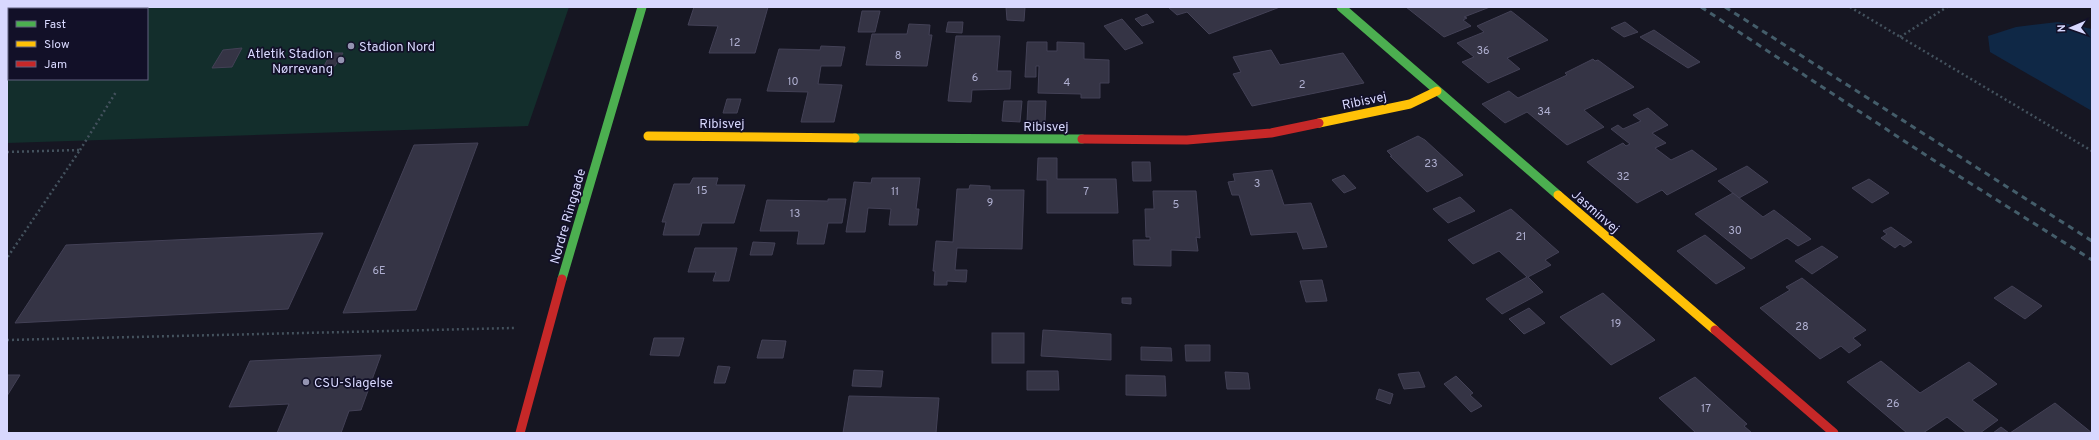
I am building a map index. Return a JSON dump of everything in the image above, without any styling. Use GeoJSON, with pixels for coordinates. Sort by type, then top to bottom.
{"type":"FeatureCollection","features":[{"type":"Feature","properties":{"kind":"street","name":"Nordre Ringgade"},"geometry":{"type":"LineString","coordinates":[[520,433],[548,327],[642,7]]}},
{"type":"Feature","properties":{"kind":"street","name":"Jasminvej"},"geometry":{"type":"LineString","coordinates":[[1341,7],[1834,433]]}},
{"type":"Feature","properties":{"kind":"street","name":"Ribisvej"},"geometry":{"type":"LineString","coordinates":[[648,136],[1188,140],[1271,132],[1410,104],[1437,91]]}},
{"type":"Feature","properties":{"kind":"path"},"geometry":{"type":"LineString","coordinates":[[1850,7],[2092,151]]}},
{"type":"Feature","properties":{"kind":"path"},"geometry":{"type":"LineString","coordinates":[[1900,37],[1948,7]]}},
{"type":"Feature","properties":{"kind":"path"},"geometry":{"type":"LineString","coordinates":[[7,258],[80,150],[116,92]]}},
{"type":"Feature","properties":{"kind":"path"},"geometry":{"type":"LineString","coordinates":[[7,152],[80,150]]}},
{"type":"Feature","properties":{"kind":"path"},"geometry":{"type":"LineString","coordinates":[[7,340],[548,327]]}},
{"type":"Feature","properties":{"kind":"green space","name":"Stadion Nord"},"geometry":{"type":"Polygon","coordinates":[[[569,7],[528,126],[7,143],[8,12],[8,80],[148,80],[148,8],[11,8],[569,7]]]}},
{"type":"Feature","properties":{"kind":"water"},"geometry":{"type":"Polygon","coordinates":[[[2058,22],[2092,29],[2092,111],[1990,52],[1988,36],[2016,27],[2058,22]]]}},
{"type":"Feature","properties":{"kind":"building"},"geometry":{"type":"Polygon","coordinates":[[[694,7],[768,7],[755,53],[709,53],[718,26],[688,25],[694,7]]]}},
{"type":"Feature","properties":{"kind":"building"},"geometry":{"type":"Polygon","coordinates":[[[1006,7],[1025,7],[1024,21],[1007,20],[1006,7]]]}},
{"type":"Feature","properties":{"kind":"building"},"geometry":{"type":"Polygon","coordinates":[[[1168,7],[1280,7],[1209,34],[1187,12],[1177,15],[1168,7]]]}},
{"type":"Feature","properties":{"kind":"building"},"geometry":{"type":"Polygon","coordinates":[[[1406,7],[1490,7],[1464,17],[1467,18],[1463,20],[1471,26],[1444,37],[1406,7]]]}},
{"type":"Feature","properties":{"kind":"building"},"geometry":{"type":"Polygon","coordinates":[[[862,11],[880,11],[875,32],[858,32],[862,11]]]}},
{"type":"Feature","properties":{"kind":"building"},"geometry":{"type":"Polygon","coordinates":[[[1511,11],[1548,40],[1507,58],[1520,69],[1488,83],[1462,62],[1474,57],[1457,43],[1484,32],[1477,26],[1511,11]]]}},
{"type":"Feature","properties":{"kind":"building"},"geometry":{"type":"Polygon","coordinates":[[[1147,14],[1154,22],[1142,26],[1135,19],[1147,14]]]}},
{"type":"Feature","properties":{"kind":"building"},"geometry":{"type":"Polygon","coordinates":[[[1122,19],[1143,43],[1125,50],[1104,26],[1122,19]]]}},
{"type":"Feature","properties":{"kind":"building"},"geometry":{"type":"Polygon","coordinates":[[[948,22],[963,22],[962,33],[946,32],[948,22]]]}},
{"type":"Feature","properties":{"kind":"building"},"geometry":{"type":"Polygon","coordinates":[[[1625,22],[1638,32],[1624,37],[1611,28],[1625,22]]]}},
{"type":"Feature","properties":{"kind":"building"},"geometry":{"type":"Polygon","coordinates":[[[909,24],[930,25],[929,35],[932,35],[927,66],[866,65],[872,34],[907,34],[909,24]]]}},
{"type":"Feature","properties":{"kind":"building"},"geometry":{"type":"Polygon","coordinates":[[[1654,30],[1700,62],[1688,68],[1640,37],[1654,30]]]}},
{"type":"Feature","properties":{"kind":"building"},"geometry":{"type":"Polygon","coordinates":[[[956,36],[1000,36],[997,71],[1011,71],[1010,89],[972,90],[971,102],[948,101],[956,36]]]}},
{"type":"Feature","properties":{"kind":"building"},"geometry":{"type":"Polygon","coordinates":[[[1027,42],[1047,42],[1047,51],[1057,51],[1057,42],[1084,43],[1084,59],[1109,60],[1109,83],[1100,83],[1100,98],[1081,98],[1081,94],[1038,93],[1039,66],[1036,66],[1036,77],[1025,77],[1027,42]]]}},
{"type":"Feature","properties":{"kind":"building"},"geometry":{"type":"Polygon","coordinates":[[[821,46],[845,47],[841,66],[821,66],[818,84],[842,85],[834,122],[801,122],[808,92],[767,91],[779,49],[820,50],[821,46]]]}},
{"type":"Feature","properties":{"kind":"building"},"geometry":{"type":"Polygon","coordinates":[[[242,48],[232,67],[212,68],[223,50],[242,48]]]}},
{"type":"Feature","properties":{"kind":"building"},"geometry":{"type":"Polygon","coordinates":[[[1271,50],[1280,65],[1343,53],[1364,83],[1252,106],[1233,74],[1241,72],[1233,57],[1271,50]]]}},
{"type":"Feature","properties":{"kind":"building"},"geometry":{"type":"Polygon","coordinates":[[[331,53],[343,53],[335,66],[324,66],[331,53]]]}},
{"type":"Feature","properties":{"kind":"building"},"geometry":{"type":"Polygon","coordinates":[[[1593,59],[1595,61],[1598,60],[1634,87],[1584,110],[1604,127],[1567,145],[1527,112],[1505,123],[1482,104],[1509,91],[1518,98],[1567,75],[1565,73],[1593,59]]]}},
{"type":"Feature","properties":{"kind":"building"},"geometry":{"type":"Polygon","coordinates":[[[727,99],[741,99],[737,113],[723,113],[727,99]]]}},
{"type":"Feature","properties":{"kind":"building"},"geometry":{"type":"Polygon","coordinates":[[[1004,101],[1022,101],[1020,122],[1002,121],[1004,101]]]}},
{"type":"Feature","properties":{"kind":"building"},"geometry":{"type":"Polygon","coordinates":[[[1028,101],[1046,101],[1045,122],[1027,122],[1028,101]]]}},
{"type":"Feature","properties":{"kind":"building"},"geometry":{"type":"Polygon","coordinates":[[[1648,108],[1668,125],[1652,133],[1666,143],[1655,148],[1671,160],[1692,150],[1717,169],[1667,195],[1662,190],[1637,203],[1587,162],[1623,143],[1626,146],[1630,144],[1611,129],[1618,125],[1623,129],[1641,121],[1633,115],[1648,108]]]}},
{"type":"Feature","properties":{"kind":"building"},"geometry":{"type":"Polygon","coordinates":[[[1418,136],[1425,140],[1463,175],[1427,192],[1390,156],[1392,156],[1387,151],[1418,136]]]}},
{"type":"Feature","properties":{"kind":"building"},"geometry":{"type":"Polygon","coordinates":[[[478,143],[416,310],[343,313],[414,145],[478,143]]]}},
{"type":"Feature","properties":{"kind":"building"},"geometry":{"type":"Polygon","coordinates":[[[1038,158],[1057,158],[1057,179],[1116,179],[1118,213],[1047,213],[1047,180],[1037,180],[1038,158]]]}},
{"type":"Feature","properties":{"kind":"building"},"geometry":{"type":"Polygon","coordinates":[[[1132,162],[1150,162],[1151,181],[1133,181],[1132,162]]]}},
{"type":"Feature","properties":{"kind":"building"},"geometry":{"type":"Polygon","coordinates":[[[1747,166],[1768,182],[1739,198],[1718,181],[1747,166]]]}},
{"type":"Feature","properties":{"kind":"building"},"geometry":{"type":"Polygon","coordinates":[[[1272,170],[1284,205],[1311,203],[1327,247],[1303,249],[1297,232],[1251,235],[1239,195],[1232,195],[1228,182],[1235,181],[1233,174],[1272,170]]]}},
{"type":"Feature","properties":{"kind":"building"},"geometry":{"type":"Polygon","coordinates":[[[1344,175],[1356,188],[1344,193],[1332,180],[1344,175]]]}},
{"type":"Feature","properties":{"kind":"building"},"geometry":{"type":"Polygon","coordinates":[[[693,178],[718,178],[716,185],[745,185],[734,223],[702,223],[699,235],[663,235],[666,222],[662,222],[674,184],[690,184],[693,178]]]}},
{"type":"Feature","properties":{"kind":"building"},"geometry":{"type":"Polygon","coordinates":[[[872,178],[920,178],[916,209],[919,209],[917,225],[889,225],[891,209],[868,208],[865,232],[846,232],[854,182],[871,183],[872,178]]]}},
{"type":"Feature","properties":{"kind":"building"},"geometry":{"type":"Polygon","coordinates":[[[1869,179],[1889,193],[1872,203],[1852,188],[1869,179]]]}},
{"type":"Feature","properties":{"kind":"building"},"geometry":{"type":"Polygon","coordinates":[[[970,185],[990,186],[990,190],[1024,190],[1022,249],[957,248],[955,270],[967,270],[966,282],[947,281],[947,285],[934,285],[935,271],[933,271],[936,241],[953,242],[957,189],[969,189],[970,185]]]}},
{"type":"Feature","properties":{"kind":"building"},"geometry":{"type":"Polygon","coordinates":[[[1153,191],[1196,191],[1200,238],[1196,237],[1198,251],[1171,250],[1171,266],[1134,265],[1133,240],[1150,240],[1150,237],[1146,237],[1145,209],[1154,209],[1153,191]]]}},
{"type":"Feature","properties":{"kind":"building"},"geometry":{"type":"Polygon","coordinates":[[[1733,193],[1763,217],[1774,210],[1811,239],[1798,246],[1787,238],[1751,259],[1695,214],[1733,193]]]}},
{"type":"Feature","properties":{"kind":"building"},"geometry":{"type":"Polygon","coordinates":[[[1460,197],[1475,211],[1448,223],[1433,209],[1460,197]]]}},
{"type":"Feature","properties":{"kind":"building"},"geometry":{"type":"Polygon","coordinates":[[[828,199],[846,199],[842,223],[828,223],[824,244],[797,244],[799,231],[760,231],[767,200],[828,201],[828,199]]]}},
{"type":"Feature","properties":{"kind":"building"},"geometry":{"type":"Polygon","coordinates":[[[1511,209],[1559,252],[1545,260],[1551,265],[1528,277],[1543,292],[1502,314],[1486,299],[1527,277],[1499,251],[1473,264],[1448,240],[1511,209]]]}},
{"type":"Feature","properties":{"kind":"building"},"geometry":{"type":"Polygon","coordinates":[[[1891,227],[1912,242],[1904,247],[1900,244],[1895,248],[1881,238],[1887,234],[1883,231],[1891,227]]]}},
{"type":"Feature","properties":{"kind":"building"},"geometry":{"type":"Polygon","coordinates":[[[323,233],[288,309],[15,323],[66,245],[323,233]]]}},
{"type":"Feature","properties":{"kind":"building"},"geometry":{"type":"Polygon","coordinates":[[[1705,235],[1745,268],[1716,284],[1677,251],[1705,235]]]}},
{"type":"Feature","properties":{"kind":"building"},"geometry":{"type":"Polygon","coordinates":[[[753,242],[775,243],[772,255],[750,255],[753,242]]]}},
{"type":"Feature","properties":{"kind":"building"},"geometry":{"type":"Polygon","coordinates":[[[1822,246],[1838,257],[1812,274],[1795,261],[1822,246]]]}},
{"type":"Feature","properties":{"kind":"building"},"geometry":{"type":"Polygon","coordinates":[[[695,248],[737,248],[729,281],[713,281],[716,272],[688,272],[695,248]]]}},
{"type":"Feature","properties":{"kind":"building"},"geometry":{"type":"Polygon","coordinates":[[[1802,278],[1866,330],[1853,338],[1861,345],[1849,353],[1841,346],[1820,359],[1760,308],[1790,290],[1786,287],[1802,278]]]}},
{"type":"Feature","properties":{"kind":"building"},"geometry":{"type":"Polygon","coordinates":[[[1322,280],[1327,301],[1306,302],[1300,281],[1322,280]]]}},
{"type":"Feature","properties":{"kind":"building"},"geometry":{"type":"Polygon","coordinates":[[[2012,286],[2042,306],[2025,319],[1994,298],[2012,286]]]}},
{"type":"Feature","properties":{"kind":"building"},"geometry":{"type":"Polygon","coordinates":[[[1603,293],[1655,340],[1611,365],[1560,317],[1603,293]]]}},
{"type":"Feature","properties":{"kind":"building"},"geometry":{"type":"Polygon","coordinates":[[[1122,298],[1131,298],[1131,304],[1122,303],[1122,298]]]}},
{"type":"Feature","properties":{"kind":"building"},"geometry":{"type":"Polygon","coordinates":[[[1529,308],[1545,323],[1524,334],[1509,319],[1529,308]]]}},
{"type":"Feature","properties":{"kind":"building"},"geometry":{"type":"Polygon","coordinates":[[[1043,330],[1111,334],[1111,360],[1041,356],[1043,330]]]}},
{"type":"Feature","properties":{"kind":"building"},"geometry":{"type":"Polygon","coordinates":[[[992,333],[1024,333],[1024,363],[992,363],[992,333]]]}},
{"type":"Feature","properties":{"kind":"building"},"geometry":{"type":"Polygon","coordinates":[[[654,338],[684,338],[679,356],[650,355],[654,338]]]}},
{"type":"Feature","properties":{"kind":"building"},"geometry":{"type":"Polygon","coordinates":[[[762,340],[786,341],[783,358],[757,358],[762,340]]]}},
{"type":"Feature","properties":{"kind":"building"},"geometry":{"type":"Polygon","coordinates":[[[1185,345],[1210,345],[1210,361],[1186,361],[1185,345]]]}},
{"type":"Feature","properties":{"kind":"building"},"geometry":{"type":"Polygon","coordinates":[[[1141,347],[1171,348],[1172,361],[1141,360],[1141,347]]]}},
{"type":"Feature","properties":{"kind":"building","name":"CSU-Slagelse"},"geometry":{"type":"Polygon","coordinates":[[[381,355],[361,410],[349,411],[341,433],[277,433],[289,404],[229,407],[250,361],[381,355]]]}},
{"type":"Feature","properties":{"kind":"building"},"geometry":{"type":"Polygon","coordinates":[[[1881,361],[1920,393],[1969,362],[1997,384],[1972,400],[1998,420],[1980,433],[1967,433],[1947,417],[1923,433],[1907,433],[1847,382],[1881,361]]]}},
{"type":"Feature","properties":{"kind":"building"},"geometry":{"type":"Polygon","coordinates":[[[718,366],[730,367],[725,383],[714,383],[718,366]]]}},
{"type":"Feature","properties":{"kind":"building"},"geometry":{"type":"Polygon","coordinates":[[[854,370],[883,371],[881,387],[852,386],[854,370]]]}},
{"type":"Feature","properties":{"kind":"building"},"geometry":{"type":"Polygon","coordinates":[[[1027,371],[1058,371],[1059,390],[1027,390],[1027,371]]]}},
{"type":"Feature","properties":{"kind":"building"},"geometry":{"type":"Polygon","coordinates":[[[1225,372],[1248,373],[1250,389],[1227,389],[1225,372]]]}},
{"type":"Feature","properties":{"kind":"building"},"geometry":{"type":"Polygon","coordinates":[[[1419,372],[1425,387],[1404,389],[1398,374],[1419,372]]]}},
{"type":"Feature","properties":{"kind":"building"},"geometry":{"type":"Polygon","coordinates":[[[7,375],[20,375],[7,396],[7,375]]]}},
{"type":"Feature","properties":{"kind":"building"},"geometry":{"type":"Polygon","coordinates":[[[1126,375],[1165,376],[1166,396],[1126,395],[1126,375]]]}},
{"type":"Feature","properties":{"kind":"building"},"geometry":{"type":"Polygon","coordinates":[[[1456,376],[1473,393],[1470,395],[1482,406],[1471,412],[1444,384],[1456,376]]]}},
{"type":"Feature","properties":{"kind":"building"},"geometry":{"type":"Polygon","coordinates":[[[1695,377],[1747,424],[1744,426],[1752,433],[1696,433],[1659,398],[1695,377]]]}},
{"type":"Feature","properties":{"kind":"building"},"geometry":{"type":"Polygon","coordinates":[[[1379,389],[1393,394],[1390,404],[1376,399],[1379,389]]]}},
{"type":"Feature","properties":{"kind":"building"},"geometry":{"type":"Polygon","coordinates":[[[849,396],[939,398],[936,433],[843,433],[849,396]]]}},
{"type":"Feature","properties":{"kind":"building"},"geometry":{"type":"Polygon","coordinates":[[[2055,403],[2092,433],[2010,433],[2055,403]]]}},
{"type":"Feature","properties":{"kind":"building"},"geometry":{"type":"Polygon","coordinates":[[[2001,427],[2009,433],[1993,433],[2001,427]]]}},
{"type":"Feature","properties":{"kind":"railway"},"geometry":{"type":"LineString","coordinates":[[1701,7],[1927,156],[2092,260]]}},
{"type":"Feature","properties":{"kind":"railway"},"geometry":{"type":"LineString","coordinates":[[1725,7],[2092,241]]}},
{"type":"Feature","properties":{"kind":"traffic: fast"},"geometry":{"type":"LineString","coordinates":[[562,279],[642,7]]}},
{"type":"Feature","properties":{"kind":"traffic: fast"},"geometry":{"type":"LineString","coordinates":[[1341,7],[1558,195]]}},
{"type":"Feature","properties":{"kind":"traffic: fast"},"geometry":{"type":"LineString","coordinates":[[855,138],[1082,139]]}},
{"type":"Feature","properties":{"kind":"traffic: slow"},"geometry":{"type":"LineString","coordinates":[[1319,123],[1410,104],[1437,91]]}},
{"type":"Feature","properties":{"kind":"traffic: slow"},"geometry":{"type":"LineString","coordinates":[[648,136],[855,138]]}},
{"type":"Feature","properties":{"kind":"traffic: slow"},"geometry":{"type":"LineString","coordinates":[[1558,195],[1715,330]]}},
{"type":"Feature","properties":{"kind":"traffic: jam"},"geometry":{"type":"LineString","coordinates":[[1082,139],[1187,140],[1271,133],[1319,123]]}},
{"type":"Feature","properties":{"kind":"traffic: jam"},"geometry":{"type":"LineString","coordinates":[[520,433],[562,279]]}},
{"type":"Feature","properties":{"kind":"traffic: jam"},"geometry":{"type":"LineString","coordinates":[[1715,330],[1834,433]]}},
{"type":"Feature","properties":{"kind":"place","name":"Stadion Nord"},"geometry":{"type":"Point","coordinates":[351,46]}},
{"type":"Feature","properties":{"kind":"place","name":"Atletik Stadion Nørrevang"},"geometry":{"type":"Point","coordinates":[341,60]}},
{"type":"Feature","properties":{"kind":"place","name":"CSU-Slagelse"},"geometry":{"type":"Point","coordinates":[306,382]}}]}
